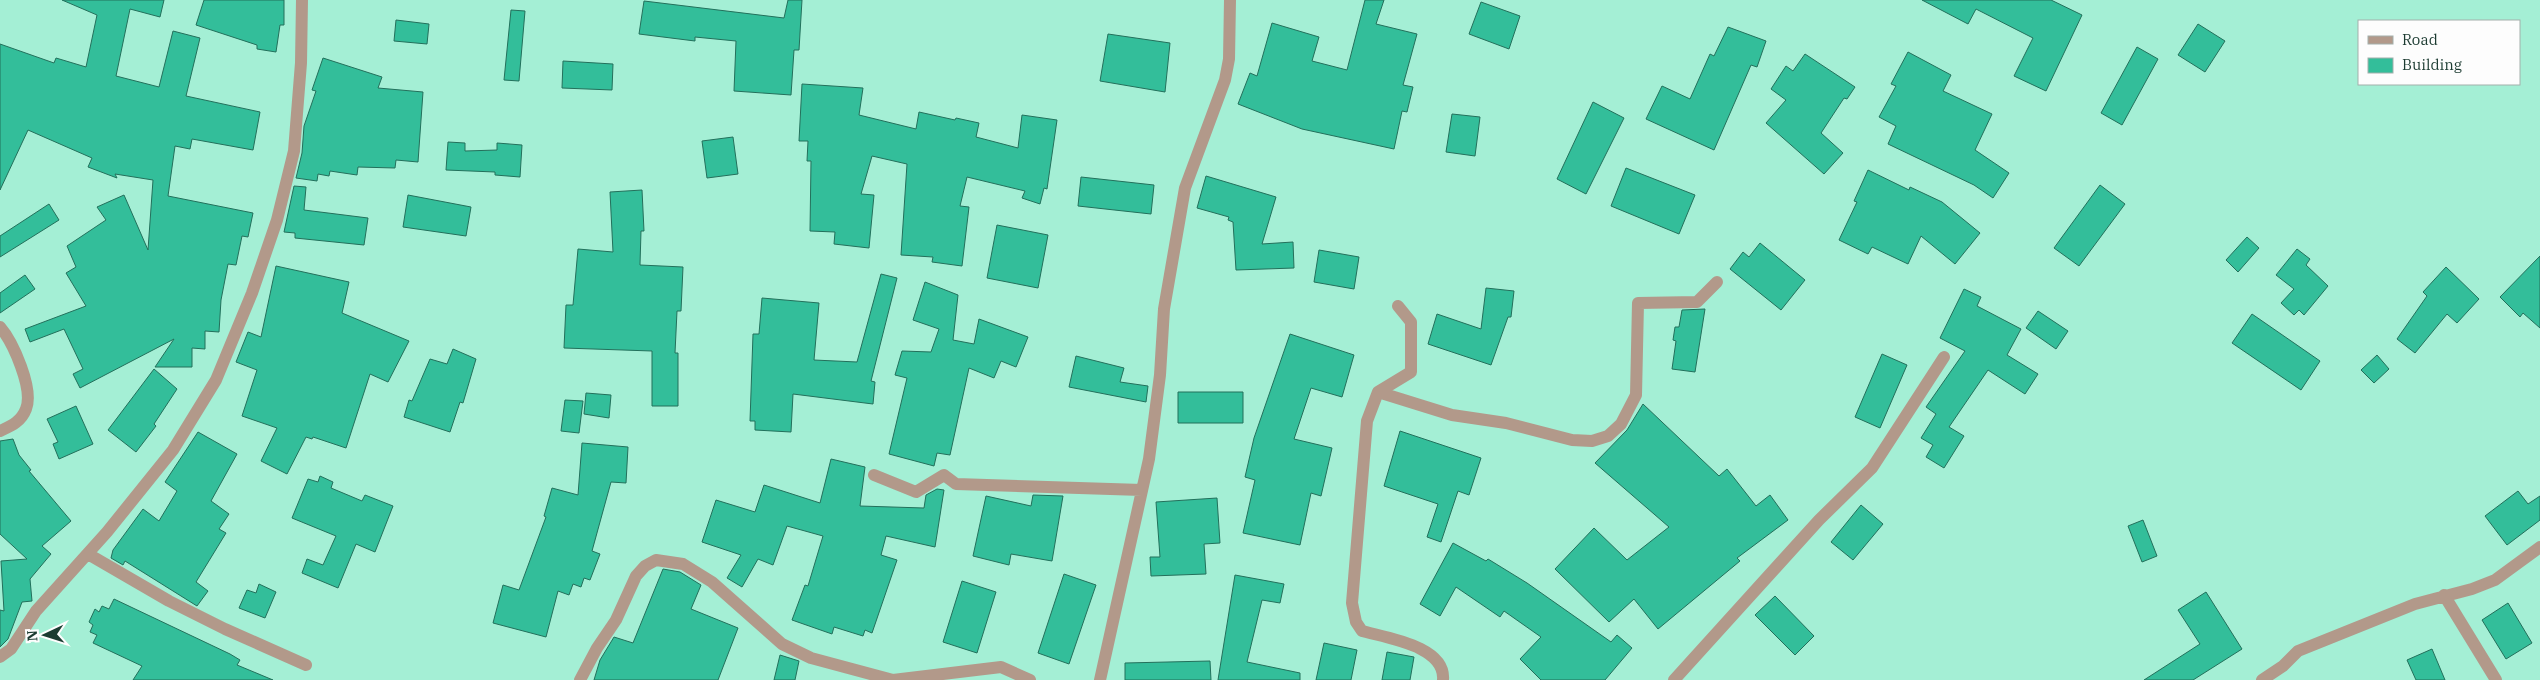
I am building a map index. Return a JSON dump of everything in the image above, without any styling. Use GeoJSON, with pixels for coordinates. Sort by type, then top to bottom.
{"type":"FeatureCollection","features":[{"type":"Feature","properties":{"kind":"street"},"geometry":{"type":"LineString","coordinates":[[0,658],[11,649],[36,611],[88,554],[173,450],[216,380],[252,293],[277,220],[294,151],[301,63],[302,0]]}},
{"type":"Feature","properties":{"kind":"street"},"geometry":{"type":"LineString","coordinates":[[1100,680],[1150,450],[1160,375],[1162,328],[1185,188],[1226,80],[1229,59],[1230,0]]}},
{"type":"Feature","properties":{"kind":"street"},"geometry":{"type":"LineString","coordinates":[[1378,392],[1452,415],[1506,423],[1572,440],[1592,441],[1608,436],[1621,424],[1636,395],[1638,303],[1697,302],[1717,282]]}},
{"type":"Feature","properties":{"kind":"street"},"geometry":{"type":"LineString","coordinates":[[1398,306],[1411,322],[1411,372],[1378,392],[1367,421],[1361,484],[1361,519],[1355,558],[1352,603],[1356,622],[1362,631],[1426,651],[1438,659],[1442,667],[1443,680]]}},
{"type":"Feature","properties":{"kind":"street"},"geometry":{"type":"LineString","coordinates":[[0,327],[9,338],[24,376],[26,408],[15,424],[0,431]]}},
{"type":"Feature","properties":{"kind":"street"},"geometry":{"type":"LineString","coordinates":[[1674,680],[1819,520],[1872,468],[1944,357]]}},
{"type":"Feature","properties":{"kind":"street"},"geometry":{"type":"LineString","coordinates":[[874,475],[916,492],[944,475],[956,484],[1142,490]]}},
{"type":"Feature","properties":{"kind":"street"},"geometry":{"type":"LineString","coordinates":[[2262,680],[2283,666],[2298,651],[2415,604],[2472,589],[2495,580],[2540,547]]}},
{"type":"Feature","properties":{"kind":"street"},"geometry":{"type":"LineString","coordinates":[[88,554],[169,602],[225,630],[306,665]]}},
{"type":"Feature","properties":{"kind":"street"},"geometry":{"type":"LineString","coordinates":[[580,680],[597,648],[616,620],[636,576],[645,566],[656,560],[682,564],[712,582],[782,644],[811,658],[893,680],[1001,668],[1030,680]]}},
{"type":"Feature","properties":{"kind":"street"},"geometry":{"type":"LineString","coordinates":[[2444,595],[2496,680]]}},
{"type":"Feature","properties":{"kind":"building"},"geometry":{"type":"Polygon","coordinates":[[[62,0],[164,0],[160,17],[130,9],[116,76],[159,87],[173,31],[200,38],[186,96],[260,112],[253,150],[192,139],[190,149],[175,146],[168,196],[253,213],[248,237],[242,236],[236,265],[228,264],[221,300],[219,332],[205,331],[205,349],[192,348],[192,367],[155,367],[174,339],[80,388],[73,374],[83,369],[64,329],[30,342],[25,329],[86,306],[66,273],[76,267],[67,246],[106,220],[97,207],[124,195],[148,250],[153,180],[115,174],[117,178],[88,167],[92,158],[28,130],[0,190],[0,44],[54,63],[56,58],[86,67],[97,15],[62,0]]]}},
{"type":"Feature","properties":{"kind":"building"},"geometry":{"type":"Polygon","coordinates":[[[204,0],[284,0],[284,25],[280,25],[276,52],[257,49],[257,45],[196,25],[204,0]]]}},
{"type":"Feature","properties":{"kind":"building"},"geometry":{"type":"Polygon","coordinates":[[[788,0],[802,0],[799,50],[794,50],[791,95],[734,91],[736,41],[695,37],[695,41],[639,34],[644,1],[784,18],[788,0]]]}},
{"type":"Feature","properties":{"kind":"building"},"geometry":{"type":"Polygon","coordinates":[[[1365,0],[1384,0],[1376,24],[1417,34],[1403,85],[1413,87],[1407,112],[1402,111],[1394,149],[1302,129],[1238,104],[1250,73],[1257,76],[1272,23],[1319,37],[1312,61],[1347,70],[1365,0]]]}},
{"type":"Feature","properties":{"kind":"building"},"geometry":{"type":"Polygon","coordinates":[[[1922,0],[2051,0],[2082,15],[2046,91],[2014,76],[2033,38],[1976,9],[1968,24],[1922,0]]]}},
{"type":"Feature","properties":{"kind":"building"},"geometry":{"type":"Polygon","coordinates":[[[1481,2],[1520,16],[1509,49],[1469,34],[1481,2]]]}},
{"type":"Feature","properties":{"kind":"building"},"geometry":{"type":"Polygon","coordinates":[[[511,10],[525,11],[519,81],[504,80],[511,10]]]}},
{"type":"Feature","properties":{"kind":"building"},"geometry":{"type":"Polygon","coordinates":[[[396,20],[429,24],[427,44],[394,41],[396,20]]]}},
{"type":"Feature","properties":{"kind":"building"},"geometry":{"type":"Polygon","coordinates":[[[2198,24],[2225,41],[2205,72],[2178,55],[2198,24]]]}},
{"type":"Feature","properties":{"kind":"building"},"geometry":{"type":"Polygon","coordinates":[[[1728,27],[1766,41],[1757,67],[1751,65],[1714,150],[1646,119],[1662,86],[1690,99],[1710,54],[1714,56],[1728,27]]]}},
{"type":"Feature","properties":{"kind":"building"},"geometry":{"type":"Polygon","coordinates":[[[1108,34],[1170,43],[1165,92],[1100,81],[1108,34]]]}},
{"type":"Feature","properties":{"kind":"building"},"geometry":{"type":"Polygon","coordinates":[[[2137,47],[2158,59],[2122,125],[2101,113],[2137,47]]]}},
{"type":"Feature","properties":{"kind":"building"},"geometry":{"type":"Polygon","coordinates":[[[1908,52],[1951,75],[1943,91],[1992,114],[1975,150],[2009,173],[1993,198],[1974,185],[1888,144],[1896,126],[1879,117],[1896,86],[1891,84],[1908,52]]]}},
{"type":"Feature","properties":{"kind":"building"},"geometry":{"type":"Polygon","coordinates":[[[1805,54],[1855,87],[1847,99],[1844,98],[1821,133],[1843,153],[1824,174],[1766,123],[1786,100],[1771,89],[1786,66],[1793,71],[1805,54]]]}},
{"type":"Feature","properties":{"kind":"building"},"geometry":{"type":"Polygon","coordinates":[[[323,58],[382,77],[378,88],[423,92],[418,162],[396,160],[395,168],[358,167],[357,175],[330,171],[329,176],[318,174],[317,181],[296,178],[302,153],[304,126],[316,91],[312,90],[323,58]]]}},
{"type":"Feature","properties":{"kind":"building"},"geometry":{"type":"Polygon","coordinates":[[[563,61],[613,64],[612,90],[562,88],[563,61]]]}},
{"type":"Feature","properties":{"kind":"building"},"geometry":{"type":"Polygon","coordinates":[[[802,84],[863,88],[859,115],[916,129],[919,112],[955,120],[956,118],[979,123],[976,137],[1018,148],[1022,115],[1057,120],[1047,189],[1044,188],[1040,204],[1022,198],[1025,191],[967,177],[960,206],[969,207],[962,266],[932,262],[933,257],[901,255],[907,164],[872,156],[861,194],[874,195],[869,248],[834,244],[835,232],[810,231],[811,161],[807,161],[808,141],[799,141],[802,84]]]}},
{"type":"Feature","properties":{"kind":"building"},"geometry":{"type":"Polygon","coordinates":[[[1593,102],[1624,118],[1586,194],[1557,179],[1593,102]]]}},
{"type":"Feature","properties":{"kind":"building"},"geometry":{"type":"Polygon","coordinates":[[[1452,114],[1480,117],[1475,156],[1446,152],[1452,114]]]}},
{"type":"Feature","properties":{"kind":"building"},"geometry":{"type":"Polygon","coordinates":[[[733,137],[738,174],[707,178],[702,141],[733,137]]]}},
{"type":"Feature","properties":{"kind":"building"},"geometry":{"type":"Polygon","coordinates":[[[448,142],[465,143],[465,151],[497,150],[497,143],[522,145],[520,177],[495,175],[495,172],[446,170],[448,142]]]}},
{"type":"Feature","properties":{"kind":"building"},"geometry":{"type":"Polygon","coordinates":[[[1626,168],[1695,195],[1679,234],[1611,206],[1626,168]]]}},
{"type":"Feature","properties":{"kind":"building"},"geometry":{"type":"Polygon","coordinates":[[[1868,170],[1909,190],[1910,187],[1942,202],[1980,233],[1955,264],[1921,236],[1908,264],[1872,247],[1868,254],[1839,240],[1857,202],[1854,201],[1868,170]]]}},
{"type":"Feature","properties":{"kind":"building"},"geometry":{"type":"Polygon","coordinates":[[[1206,176],[1276,197],[1262,244],[1293,242],[1294,268],[1236,270],[1233,222],[1228,220],[1229,217],[1197,208],[1206,176]]]}},
{"type":"Feature","properties":{"kind":"building"},"geometry":{"type":"Polygon","coordinates":[[[1081,177],[1154,185],[1151,214],[1078,206],[1081,177]]]}},
{"type":"Feature","properties":{"kind":"building"},"geometry":{"type":"Polygon","coordinates":[[[2100,185],[2125,204],[2079,266],[2054,248],[2100,185]]]}},
{"type":"Feature","properties":{"kind":"building"},"geometry":{"type":"Polygon","coordinates":[[[294,186],[306,187],[304,210],[368,218],[364,245],[295,238],[295,233],[284,232],[294,186]]]}},
{"type":"Feature","properties":{"kind":"building"},"geometry":{"type":"Polygon","coordinates":[[[642,190],[644,231],[641,231],[640,265],[683,267],[681,311],[677,311],[675,353],[678,353],[678,406],[652,406],[652,351],[564,348],[566,305],[573,305],[578,249],[613,252],[610,192],[642,190]]]}},
{"type":"Feature","properties":{"kind":"building"},"geometry":{"type":"Polygon","coordinates":[[[408,195],[471,207],[466,236],[403,227],[408,195]]]}},
{"type":"Feature","properties":{"kind":"building"},"geometry":{"type":"Polygon","coordinates":[[[49,204],[59,220],[0,257],[0,236],[49,204]]]}},
{"type":"Feature","properties":{"kind":"building"},"geometry":{"type":"Polygon","coordinates":[[[997,225],[1048,235],[1038,288],[987,278],[997,225]]]}},
{"type":"Feature","properties":{"kind":"building"},"geometry":{"type":"Polygon","coordinates":[[[2247,237],[2259,248],[2238,272],[2226,260],[2247,237]]]}},
{"type":"Feature","properties":{"kind":"building"},"geometry":{"type":"Polygon","coordinates":[[[1760,243],[1805,280],[1781,310],[1730,269],[1743,252],[1749,257],[1760,243]]]}},
{"type":"Feature","properties":{"kind":"building"},"geometry":{"type":"Polygon","coordinates":[[[2297,249],[2310,259],[2306,265],[2328,286],[2304,315],[2299,310],[2294,315],[2281,303],[2294,289],[2276,275],[2297,249]]]}},
{"type":"Feature","properties":{"kind":"building"},"geometry":{"type":"Polygon","coordinates":[[[1319,250],[1359,257],[1354,289],[1314,282],[1319,250]]]}},
{"type":"Feature","properties":{"kind":"building"},"geometry":{"type":"Polygon","coordinates":[[[2540,256],[2540,328],[2523,313],[2520,317],[2500,297],[2540,256]]]}},
{"type":"Feature","properties":{"kind":"building"},"geometry":{"type":"Polygon","coordinates":[[[276,266],[349,282],[342,313],[409,341],[388,382],[370,374],[346,448],[313,437],[312,439],[306,437],[287,474],[261,461],[277,428],[242,416],[257,370],[236,362],[248,332],[261,337],[276,266]]]}},
{"type":"Feature","properties":{"kind":"building"},"geometry":{"type":"Polygon","coordinates":[[[2446,267],[2479,299],[2457,323],[2447,314],[2415,353],[2397,339],[2427,296],[2423,292],[2446,267]]]}},
{"type":"Feature","properties":{"kind":"building"},"geometry":{"type":"Polygon","coordinates":[[[881,274],[897,278],[871,381],[875,382],[873,404],[793,394],[791,432],[755,430],[755,421],[750,421],[753,334],[759,334],[762,298],[819,303],[814,360],[857,362],[881,274]]]}},
{"type":"Feature","properties":{"kind":"building"},"geometry":{"type":"Polygon","coordinates":[[[25,275],[35,289],[0,313],[0,293],[25,275]]]}},
{"type":"Feature","properties":{"kind":"building"},"geometry":{"type":"Polygon","coordinates":[[[925,282],[958,295],[953,340],[974,344],[979,319],[1028,337],[1016,367],[1001,361],[994,378],[969,368],[950,455],[937,453],[934,466],[889,454],[907,378],[895,375],[902,351],[931,352],[939,329],[913,320],[925,282]]]}},
{"type":"Feature","properties":{"kind":"building"},"geometry":{"type":"Polygon","coordinates":[[[1486,288],[1514,291],[1511,317],[1508,317],[1491,365],[1428,344],[1437,314],[1481,329],[1486,288]]]}},
{"type":"Feature","properties":{"kind":"building"},"geometry":{"type":"Polygon","coordinates":[[[1964,289],[1981,297],[1977,306],[2021,329],[2007,355],[2038,374],[2025,394],[1988,370],[1949,427],[1964,436],[1944,468],[1926,457],[1933,445],[1921,438],[1936,414],[1926,407],[1965,351],[1940,338],[1964,289]]]}},
{"type":"Feature","properties":{"kind":"building"},"geometry":{"type":"Polygon","coordinates":[[[1705,309],[1695,372],[1672,369],[1676,341],[1673,340],[1675,327],[1679,327],[1682,310],[1705,309]]]}},
{"type":"Feature","properties":{"kind":"building"},"geometry":{"type":"Polygon","coordinates":[[[2038,311],[2068,331],[2056,349],[2026,328],[2038,311]]]}},
{"type":"Feature","properties":{"kind":"building"},"geometry":{"type":"Polygon","coordinates":[[[2252,314],[2320,361],[2301,390],[2232,343],[2252,314]]]}},
{"type":"Feature","properties":{"kind":"building"},"geometry":{"type":"Polygon","coordinates":[[[1290,334],[1354,355],[1342,397],[1311,388],[1294,439],[1332,448],[1321,496],[1311,493],[1300,545],[1243,533],[1255,480],[1245,477],[1254,438],[1290,334]]]}},
{"type":"Feature","properties":{"kind":"building"},"geometry":{"type":"Polygon","coordinates":[[[453,349],[476,359],[463,403],[460,402],[450,432],[404,417],[409,400],[412,401],[430,359],[447,364],[453,349]]]}},
{"type":"Feature","properties":{"kind":"building"},"geometry":{"type":"Polygon","coordinates":[[[1882,354],[1907,365],[1880,428],[1855,417],[1882,354]]]}},
{"type":"Feature","properties":{"kind":"building"},"geometry":{"type":"Polygon","coordinates":[[[2377,355],[2389,369],[2374,383],[2361,370],[2377,355]]]}},
{"type":"Feature","properties":{"kind":"building"},"geometry":{"type":"Polygon","coordinates":[[[1076,356],[1124,368],[1120,382],[1148,386],[1146,402],[1069,387],[1076,356]]]}},
{"type":"Feature","properties":{"kind":"building"},"geometry":{"type":"Polygon","coordinates":[[[154,369],[177,389],[154,424],[156,426],[136,452],[108,430],[154,369]]]}},
{"type":"Feature","properties":{"kind":"building"},"geometry":{"type":"Polygon","coordinates":[[[1178,392],[1243,392],[1243,423],[1178,423],[1178,392]]]}},
{"type":"Feature","properties":{"kind":"building"},"geometry":{"type":"Polygon","coordinates":[[[586,393],[611,395],[609,418],[584,414],[586,393]]]}},
{"type":"Feature","properties":{"kind":"building"},"geometry":{"type":"Polygon","coordinates":[[[565,400],[583,401],[579,433],[561,431],[565,400]]]}},
{"type":"Feature","properties":{"kind":"building"},"geometry":{"type":"Polygon","coordinates":[[[1643,404],[1719,476],[1727,469],[1756,506],[1770,495],[1788,520],[1737,558],[1740,561],[1658,629],[1634,599],[1609,622],[1555,569],[1594,528],[1627,560],[1669,527],[1595,463],[1627,430],[1643,404]]]}},
{"type":"Feature","properties":{"kind":"building"},"geometry":{"type":"Polygon","coordinates":[[[76,406],[93,444],[59,459],[53,444],[58,442],[47,419],[76,406]]]}},
{"type":"Feature","properties":{"kind":"building"},"geometry":{"type":"Polygon","coordinates":[[[1400,431],[1481,458],[1469,495],[1458,491],[1441,542],[1427,537],[1438,504],[1384,486],[1400,431]]]}},
{"type":"Feature","properties":{"kind":"building"},"geometry":{"type":"Polygon","coordinates":[[[198,432],[237,454],[211,501],[229,514],[219,529],[226,533],[196,582],[208,591],[197,606],[125,561],[123,565],[111,558],[113,550],[143,509],[159,521],[177,491],[165,482],[198,432]]]}},
{"type":"Feature","properties":{"kind":"building"},"geometry":{"type":"Polygon","coordinates":[[[13,439],[19,455],[31,470],[29,471],[71,521],[42,546],[51,554],[30,579],[32,601],[22,602],[8,639],[0,647],[0,610],[4,611],[1,561],[27,559],[0,534],[0,441],[13,439]]]}},
{"type":"Feature","properties":{"kind":"building"},"geometry":{"type":"Polygon","coordinates":[[[582,443],[628,447],[626,483],[611,482],[592,551],[600,554],[590,580],[584,578],[581,587],[573,584],[569,595],[558,591],[546,637],[493,623],[503,585],[519,590],[546,517],[544,516],[552,488],[578,495],[582,443]]]}},
{"type":"Feature","properties":{"kind":"building"},"geometry":{"type":"Polygon","coordinates":[[[831,459],[865,467],[860,506],[924,508],[926,495],[937,489],[944,490],[935,547],[886,536],[881,555],[897,560],[872,633],[865,630],[863,636],[834,627],[832,634],[792,620],[805,585],[808,586],[823,536],[787,526],[773,565],[758,559],[742,587],[727,578],[741,555],[702,542],[716,500],[755,512],[764,485],[820,503],[831,459]]]}},
{"type":"Feature","properties":{"kind":"building"},"geometry":{"type":"Polygon","coordinates":[[[320,476],[333,482],[331,488],[362,501],[365,495],[393,506],[375,552],[356,544],[338,588],[302,573],[307,559],[323,565],[336,536],[292,518],[308,479],[318,482],[320,476]]]}},
{"type":"Feature","properties":{"kind":"building"},"geometry":{"type":"Polygon","coordinates":[[[2518,491],[2528,504],[2540,496],[2540,520],[2507,545],[2485,516],[2518,491]]]}},
{"type":"Feature","properties":{"kind":"building"},"geometry":{"type":"Polygon","coordinates":[[[1033,495],[1063,496],[1052,561],[1011,554],[1009,565],[973,556],[986,496],[1031,506],[1033,495]]]}},
{"type":"Feature","properties":{"kind":"building"},"geometry":{"type":"Polygon","coordinates":[[[1217,498],[1220,543],[1204,544],[1206,574],[1151,576],[1150,557],[1160,557],[1156,502],[1217,498]]]}},
{"type":"Feature","properties":{"kind":"building"},"geometry":{"type":"Polygon","coordinates":[[[1861,505],[1883,524],[1853,560],[1831,542],[1861,505]]]}},
{"type":"Feature","properties":{"kind":"building"},"geometry":{"type":"Polygon","coordinates":[[[2143,520],[2157,556],[2142,562],[2128,526],[2143,520]]]}},
{"type":"Feature","properties":{"kind":"building"},"geometry":{"type":"Polygon","coordinates":[[[1453,543],[1486,561],[1488,559],[1527,583],[1611,642],[1617,635],[1632,648],[1605,680],[1541,680],[1520,659],[1541,637],[1504,611],[1500,617],[1456,587],[1440,616],[1420,604],[1453,543]]]}},
{"type":"Feature","properties":{"kind":"building"},"geometry":{"type":"Polygon","coordinates":[[[663,569],[680,572],[701,585],[691,609],[738,628],[718,680],[594,680],[600,660],[614,637],[633,643],[663,569]]]}},
{"type":"Feature","properties":{"kind":"building"},"geometry":{"type":"Polygon","coordinates":[[[1064,574],[1096,585],[1069,664],[1038,653],[1064,574]]]}},
{"type":"Feature","properties":{"kind":"building"},"geometry":{"type":"Polygon","coordinates":[[[1235,575],[1284,584],[1280,603],[1262,600],[1247,662],[1300,673],[1300,680],[1218,680],[1235,575]]]}},
{"type":"Feature","properties":{"kind":"building"},"geometry":{"type":"Polygon","coordinates":[[[962,581],[996,592],[977,653],[943,642],[962,581]]]}},
{"type":"Feature","properties":{"kind":"building"},"geometry":{"type":"Polygon","coordinates":[[[259,584],[276,592],[265,618],[239,608],[247,590],[256,593],[259,584]]]}},
{"type":"Feature","properties":{"kind":"building"},"geometry":{"type":"Polygon","coordinates":[[[2206,592],[2242,649],[2193,680],[2144,680],[2200,644],[2178,610],[2206,592]]]}},
{"type":"Feature","properties":{"kind":"building"},"geometry":{"type":"Polygon","coordinates":[[[1775,596],[1814,636],[1795,655],[1755,615],[1775,596]]]}},
{"type":"Feature","properties":{"kind":"building"},"geometry":{"type":"Polygon","coordinates":[[[114,599],[230,654],[240,660],[237,665],[273,680],[133,680],[142,666],[93,643],[97,635],[90,632],[93,625],[89,622],[95,609],[99,612],[102,606],[109,609],[114,599]]]}},
{"type":"Feature","properties":{"kind":"building"},"geometry":{"type":"Polygon","coordinates":[[[2508,603],[2532,643],[2506,659],[2482,620],[2508,603]]]}},
{"type":"Feature","properties":{"kind":"building"},"geometry":{"type":"Polygon","coordinates":[[[1324,643],[1357,650],[1351,680],[1316,680],[1324,643]]]}},
{"type":"Feature","properties":{"kind":"building"},"geometry":{"type":"Polygon","coordinates":[[[2432,649],[2445,680],[2416,680],[2407,660],[2432,649]]]}},
{"type":"Feature","properties":{"kind":"building"},"geometry":{"type":"Polygon","coordinates":[[[1387,652],[1414,657],[1410,680],[1382,680],[1387,652]]]}},
{"type":"Feature","properties":{"kind":"building"},"geometry":{"type":"Polygon","coordinates":[[[780,655],[799,661],[795,680],[774,680],[780,655]]]}},
{"type":"Feature","properties":{"kind":"building"},"geometry":{"type":"Polygon","coordinates":[[[1210,661],[1211,680],[1125,680],[1125,663],[1210,661]]]}}]}
